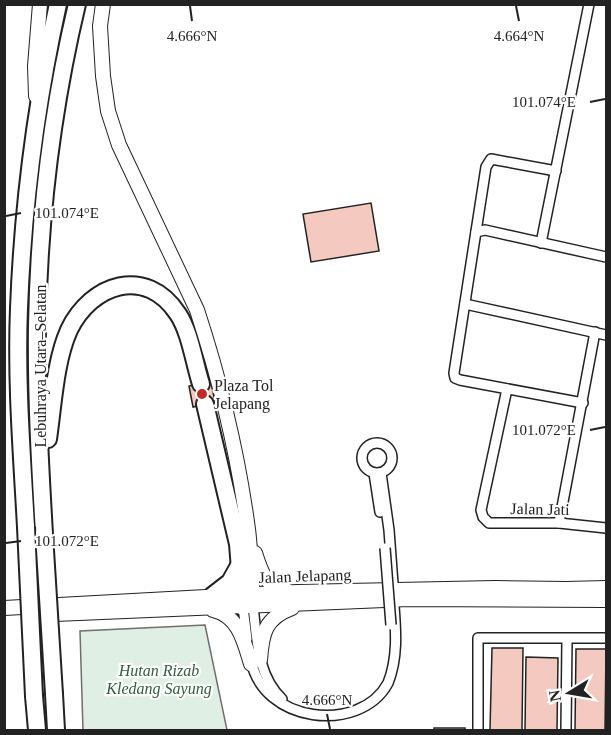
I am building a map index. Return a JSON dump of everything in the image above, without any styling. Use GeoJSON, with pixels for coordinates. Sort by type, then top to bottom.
{"type":"FeatureCollection","features":[{"type":"Feature","properties":{"kind":"highway","name":"Lebuhraya Utara–Selatan"},"geometry":{"type":"LineString","coordinates":[[37,730],[19,379],[19,307],[36,113],[58,4]]}},
{"type":"Feature","properties":{"kind":"highway","name":"Lebuhraya Utara–Selatan"},"geometry":{"type":"LineString","coordinates":[[56,730],[42,504],[37,325],[49,157],[64,61],[76,4]]}},
{"type":"Feature","properties":{"kind":"highway"},"geometry":{"type":"LineString","coordinates":[[42,504],[48,440],[61,356],[69,331],[80,312],[97,295],[125,285],[146,288],[160,295],[172,305],[187,332],[201,384]]}},
{"type":"Feature","properties":{"kind":"highway"},"geometry":{"type":"LineString","coordinates":[[205,404],[238,544],[248,601]]}},
{"type":"Feature","properties":{"kind":"highway"},"geometry":{"type":"LineString","coordinates":[[209,602],[230,582],[240,563]]}},
{"type":"Feature","properties":{"kind":"main road"},"geometry":{"type":"LineString","coordinates":[[36,113],[35,66],[40,4]]}},
{"type":"Feature","properties":{"kind":"main road"},"geometry":{"type":"LineString","coordinates":[[103,4],[100,26],[103,76],[108,111],[119,145],[197,310],[222,399],[239,475],[248,531],[259,566],[272,586],[300,598],[269,624],[256,662]]}},
{"type":"Feature","properties":{"kind":"main road"},"geometry":{"type":"LineString","coordinates":[[248,531],[248,601]]}},
{"type":"Feature","properties":{"kind":"main road","name":"Jalan Jelapang"},"geometry":{"type":"LineString","coordinates":[[4,608],[248,601],[495,588],[606,588]]}},
{"type":"Feature","properties":{"kind":"main road","name":"Jalan Jelapang"},"geometry":{"type":"LineString","coordinates":[[300,598],[606,600]]}},
{"type":"Feature","properties":{"kind":"main road"},"geometry":{"type":"LineString","coordinates":[[209,602],[232,619],[256,662]]}},
{"type":"Feature","properties":{"kind":"main road","name":"Jalan Jelapang"},"geometry":{"type":"LineString","coordinates":[[4,616],[209,602]]}},
{"type":"Feature","properties":{"kind":"street"},"geometry":{"type":"LineString","coordinates":[[541,243],[589,4]]}},
{"type":"Feature","properties":{"kind":"street"},"geometry":{"type":"LineString","coordinates":[[556,171],[491,159],[486,167],[454,373],[455,378],[460,380],[583,403]]}},
{"type":"Feature","properties":{"kind":"street"},"geometry":{"type":"LineString","coordinates":[[476,231],[485,230],[606,257]]}},
{"type":"Feature","properties":{"kind":"street"},"geometry":{"type":"LineString","coordinates":[[465,304],[606,335]]}},
{"type":"Feature","properties":{"kind":"street"},"geometry":{"type":"LineString","coordinates":[[559,523],[595,332]]}},
{"type":"Feature","properties":{"kind":"street","name":"Jalan Jati"},"geometry":{"type":"LineString","coordinates":[[507,389],[481,510],[483,517],[489,523],[559,523],[606,528]]}},
{"type":"Feature","properties":{"kind":"street"},"geometry":{"type":"LineString","coordinates":[[248,601],[257,678],[270,696],[298,716],[323,722],[341,721],[357,715],[378,699],[387,684],[395,655],[389,530],[378,473],[391,625],[388,664],[381,686],[362,706],[341,716],[315,717],[298,711],[285,702],[275,692],[256,662]]}},
{"type":"Feature","properties":{"kind":"street"},"geometry":{"type":"LineString","coordinates":[[478,730],[478,638],[606,638]]}},
{"type":"Feature","properties":{"kind":"street"},"geometry":{"type":"LineString","coordinates":[[566,730],[567,639]]}},
{"type":"Feature","properties":{"kind":"green space","name":"Hutan Rizab Kledang Sayung"},"geometry":{"type":"Polygon","coordinates":[[[205,625],[227,730],[83,730],[80,631],[205,625]]]}},
{"type":"Feature","properties":{"kind":"building"},"geometry":{"type":"Polygon","coordinates":[[[371,203],[379,251],[311,262],[303,214],[371,203]]]}},
{"type":"Feature","properties":{"kind":"building","name":"Plaza Tol Jelapang"},"geometry":{"type":"Polygon","coordinates":[[[211,382],[215,402],[193,407],[189,386],[211,382]]]}},
{"type":"Feature","properties":{"kind":"building"},"geometry":{"type":"Polygon","coordinates":[[[492,648],[523,648],[522,730],[490,730],[492,648]]]}},
{"type":"Feature","properties":{"kind":"building"},"geometry":{"type":"Polygon","coordinates":[[[576,649],[606,649],[605,730],[575,730],[576,649]]]}},
{"type":"Feature","properties":{"kind":"building"},"geometry":{"type":"Polygon","coordinates":[[[526,657],[558,658],[557,730],[525,730],[526,657]]]}},
{"type":"Feature","properties":{"kind":"building"},"geometry":{"type":"Polygon","coordinates":[[[434,728],[465,728],[465,730],[434,730],[434,728]]]}},
{"type":"Feature","properties":{"kind":"place","name":"Plaza Tol Jelapang"},"geometry":{"type":"Point","coordinates":[202,394]}}]}
